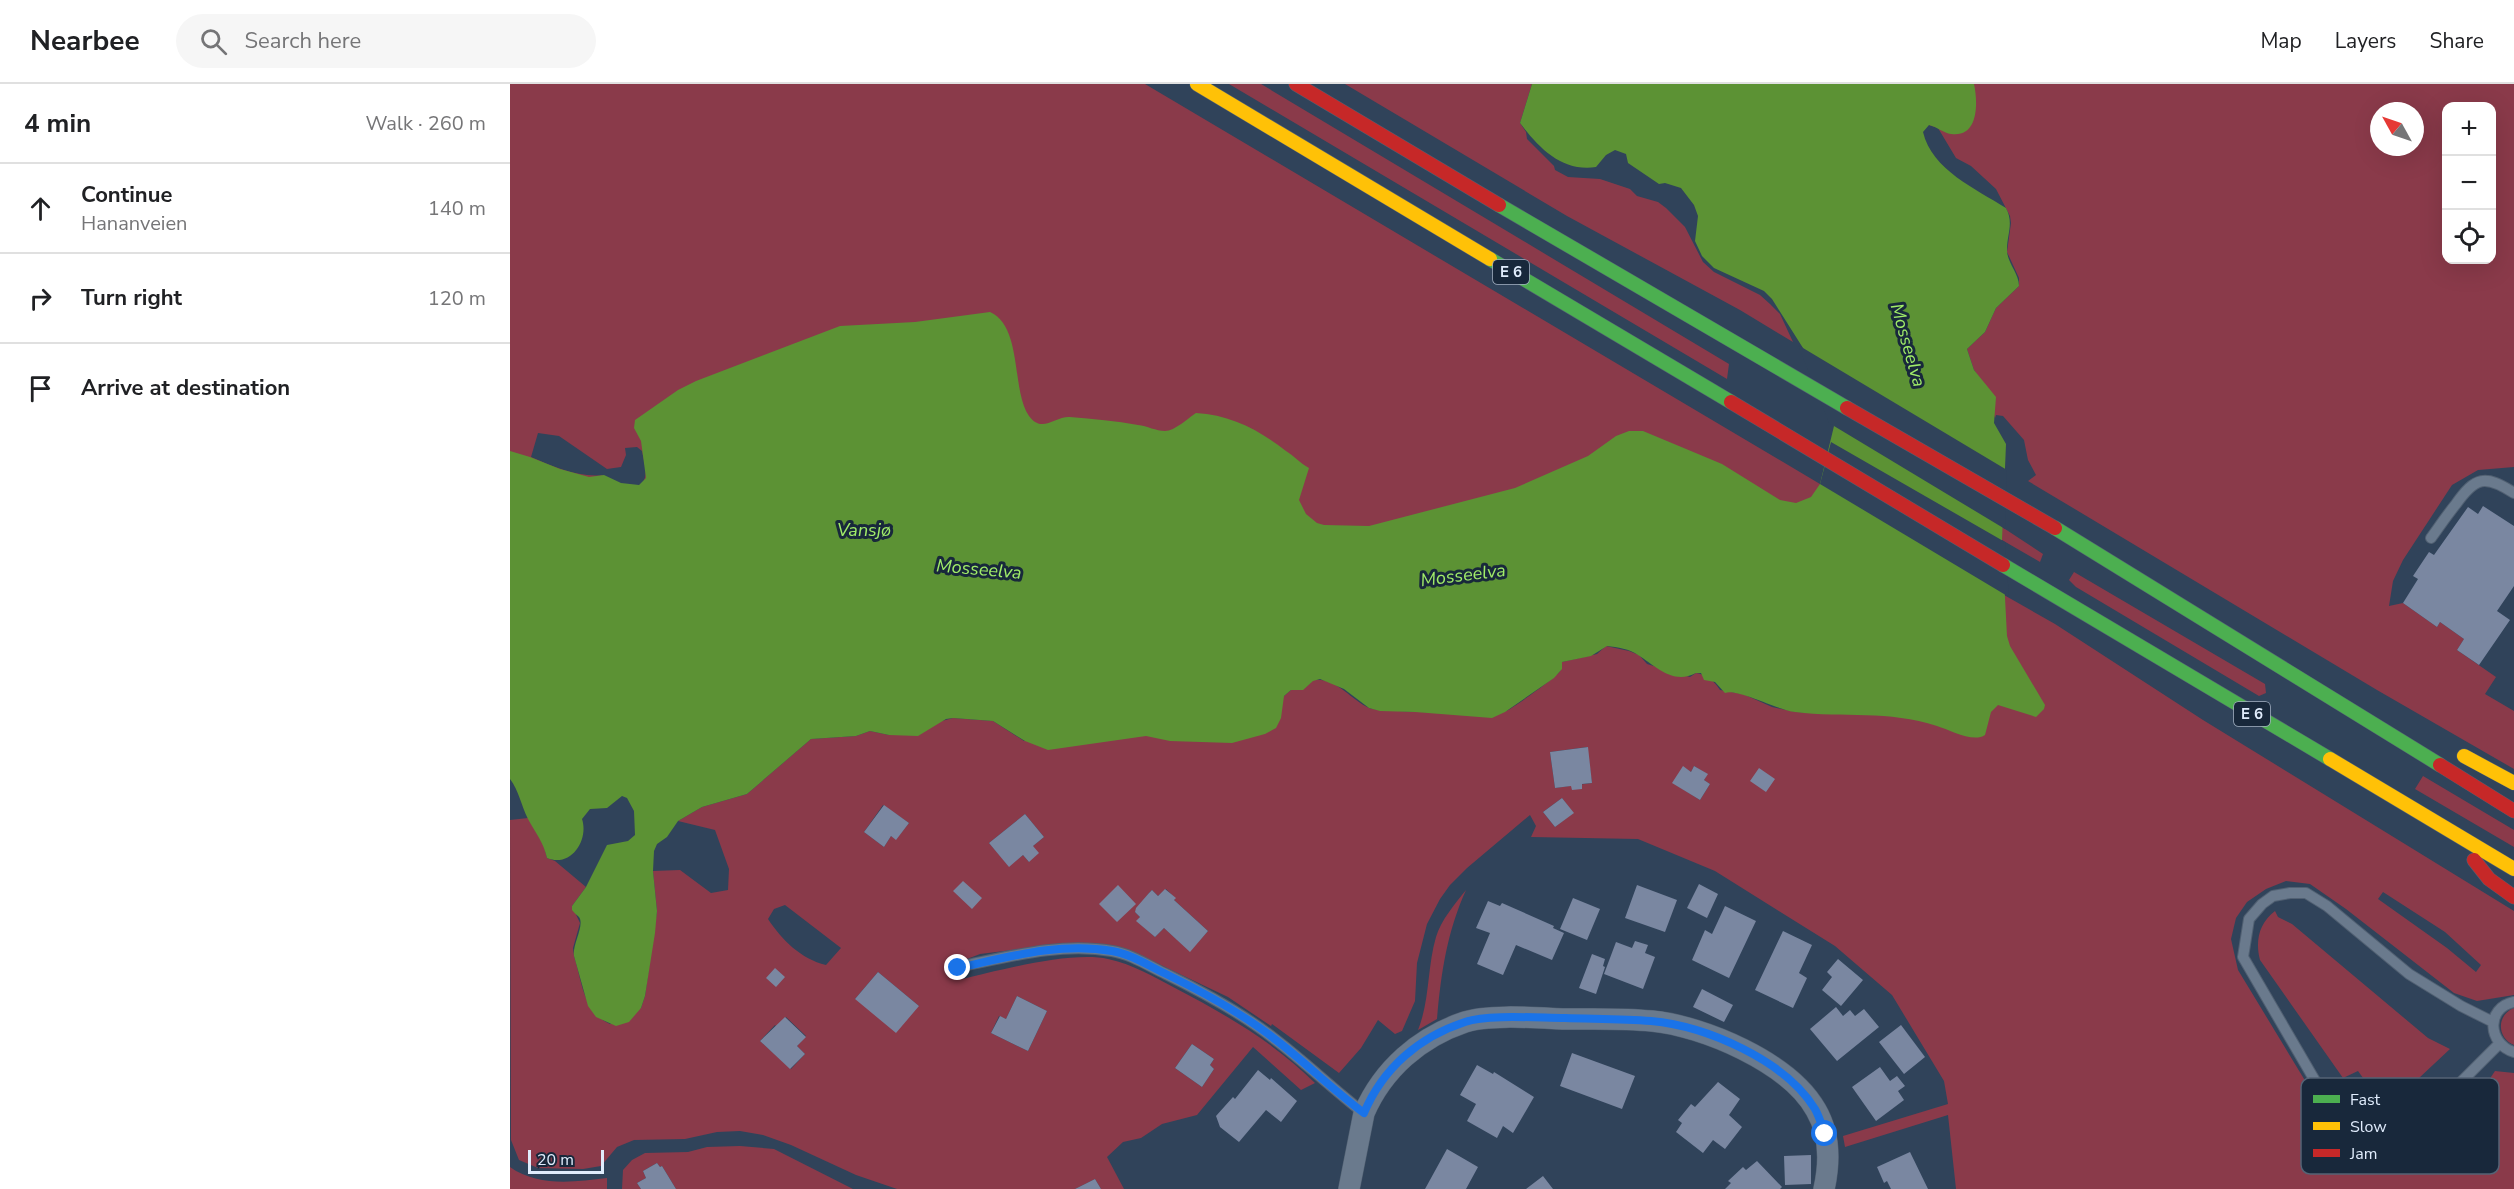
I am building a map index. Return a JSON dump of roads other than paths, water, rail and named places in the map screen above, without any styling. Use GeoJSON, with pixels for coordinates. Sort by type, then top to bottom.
{"type":"FeatureCollection","features":[{"type":"Feature","properties":{"kind":"highway","name":"E 6"},"geometry":{"type":"LineString","coordinates":[[1197,84],[2514,869]]}},
{"type":"Feature","properties":{"kind":"highway"},"geometry":{"type":"LineString","coordinates":[[1296,84],[1554,238],[2077,541],[2514,811]]}},
{"type":"Feature","properties":{"kind":"highway"},"geometry":{"type":"LineString","coordinates":[[2406,745],[2464,756],[2514,783]]}},
{"type":"Feature","properties":{"kind":"highway","name":"E 6"},"geometry":{"type":"LineString","coordinates":[[2455,834],[2490,879],[2514,897]]}},
{"type":"Feature","properties":{"kind":"street"},"geometry":{"type":"LineString","coordinates":[[1349,1189],[1364,1113],[1396,1062],[1433,1035],[1468,1021],[1521,1017],[1652,1021],[1730,1042],[1768,1064],[1790,1081],[1815,1109],[1825,1134],[1829,1158],[1824,1189]]}},
{"type":"Feature","properties":{"kind":"lane"},"geometry":{"type":"LineString","coordinates":[[2431,538],[2470,485],[2486,480],[2499,484],[2514,493]]}},
{"type":"Feature","properties":{"kind":"lane"},"geometry":{"type":"LineString","coordinates":[[2313,1078],[2243,957],[2248,919],[2273,896],[2306,893],[2327,906],[2409,974],[2461,1006],[2493,1022]]}},
{"type":"Feature","properties":{"kind":"lane"},"geometry":{"type":"LineString","coordinates":[[958,968],[1034,952],[1078,949],[1112,951],[1127,955],[1211,996],[1242,1015],[1275,1039],[1364,1113]]}},
{"type":"Feature","properties":{"kind":"lane"},"geometry":{"type":"LineString","coordinates":[[2514,1002],[2501,1007],[2493,1022],[2493,1030],[2499,1044],[2514,1052]]}},
{"type":"Feature","properties":{"kind":"lane"},"geometry":{"type":"LineString","coordinates":[[2465,1078],[2499,1044]]}},
{"type":"Feature","properties":{"kind":"water","name":"Vansjø"},"geometry":{"type":"Polygon","coordinates":[[[1532,84],[1974,84],[1976,109],[1972,125],[1967,130],[1960,134],[1951,134],[1929,125],[1923,132],[1928,145],[1945,168],[1969,186],[2006,208],[2010,219],[2008,255],[2019,286],[1996,308],[1985,332],[1967,349],[1974,370],[1996,397],[1994,423],[2006,444],[2002,540],[2007,636],[2010,646],[2045,705],[2036,717],[1998,705],[1991,712],[1985,735],[1974,738],[1919,721],[1901,718],[1795,712],[1748,696],[1725,693],[1715,682],[1704,680],[1701,673],[1673,676],[1631,651],[1607,646],[1591,656],[1562,662],[1562,669],[1554,678],[1505,712],[1492,718],[1380,711],[1369,708],[1344,689],[1320,679],[1313,681],[1303,690],[1291,690],[1284,696],[1281,718],[1276,728],[1265,734],[1232,743],[1170,741],[1146,736],[1048,750],[1025,741],[993,721],[953,718],[946,719],[918,736],[889,735],[870,731],[856,736],[811,739],[747,794],[702,807],[678,821],[667,837],[657,844],[654,851],[653,871],[657,911],[655,933],[641,1008],[629,1022],[616,1026],[596,1017],[588,1006],[574,956],[580,921],[572,910],[572,906],[586,887],[607,845],[628,841],[635,835],[634,811],[627,798],[622,796],[607,808],[590,809],[582,819],[583,835],[576,850],[564,859],[547,858],[510,779],[510,451],[589,477],[604,475],[621,483],[639,485],[646,478],[641,441],[634,428],[635,420],[678,390],[696,381],[840,326],[915,322],[990,312],[1000,320],[1007,331],[1024,405],[1034,421],[1044,424],[1070,417],[1121,422],[1165,431],[1177,427],[1196,413],[1233,420],[1265,436],[1309,468],[1299,500],[1306,514],[1317,523],[1324,525],[1369,526],[1515,488],[1588,456],[1616,436],[1629,431],[1643,431],[1722,464],[1780,500],[1796,503],[1811,497],[1820,484],[1834,426],[1803,348],[1772,299],[1764,291],[1714,268],[1702,256],[1695,241],[1698,216],[1694,205],[1681,188],[1665,183],[1659,184],[1628,163],[1626,154],[1615,150],[1606,155],[1596,167],[1584,168],[1562,162],[1543,149],[1520,123],[1532,84]]]}},
{"type":"Feature","properties":{"kind":"water label","name":"Mosseelva"},"geometry":{"type":"Point","coordinates":[1908,345]}},
{"type":"Feature","properties":{"kind":"water label","name":"Mosseelva"},"geometry":{"type":"Point","coordinates":[979,569]}},
{"type":"Feature","properties":{"kind":"water label","name":"Mosseelva"},"geometry":{"type":"Point","coordinates":[1463,575]}}]}
